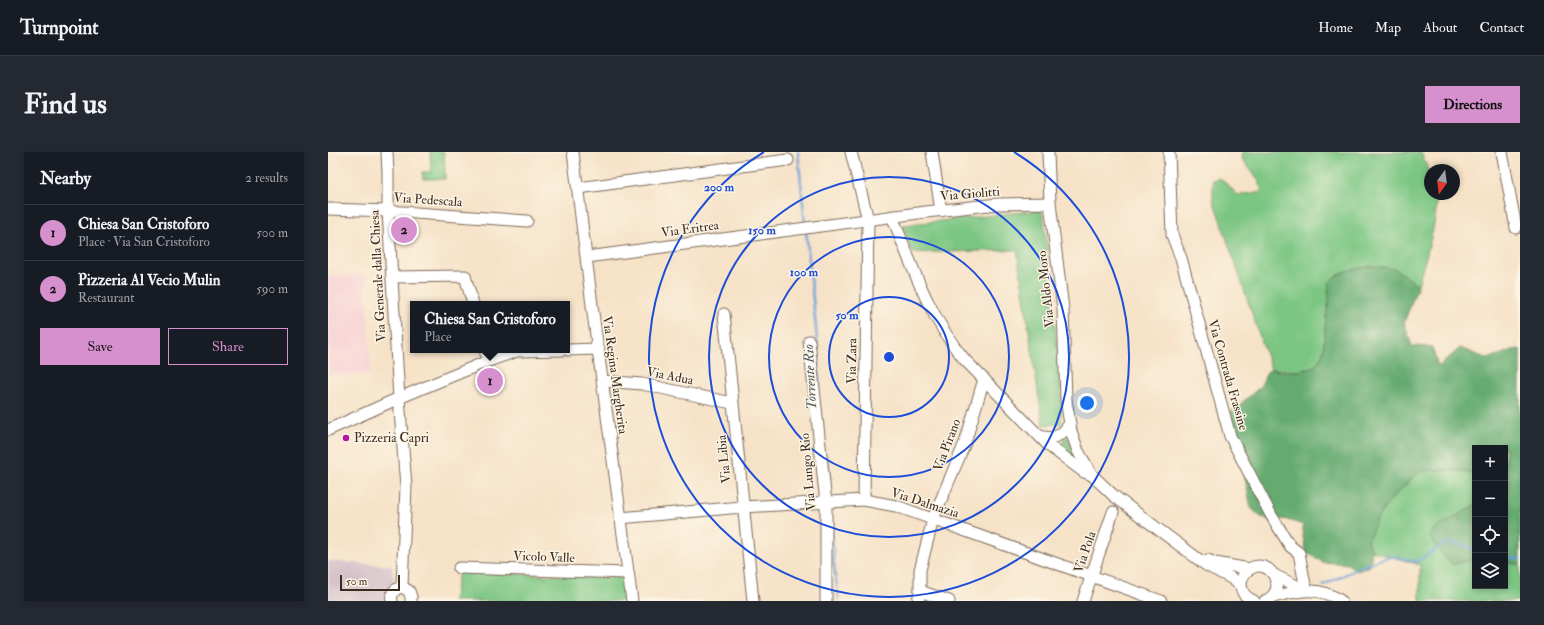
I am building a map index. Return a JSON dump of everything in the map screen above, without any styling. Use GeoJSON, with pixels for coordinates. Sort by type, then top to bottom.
{"type":"FeatureCollection","features":[{"type":"Feature","properties":{"kind":"street","name":"Via Generale dalla Chiesa"},"geometry":{"type":"LineString","coordinates":[[387,152],[388,211],[399,398],[406,486],[402,588]]}},
{"type":"Feature","properties":{"kind":"street","name":"Via Regina Margherita"},"geometry":{"type":"LineString","coordinates":[[573,152],[632,601]]}},
{"type":"Feature","properties":{"kind":"street","name":"Via Zara"},"geometry":{"type":"LineString","coordinates":[[851,152],[868,220],[864,500]]}},
{"type":"Feature","properties":{"kind":"street"},"geometry":{"type":"LineString","coordinates":[[932,152],[941,211]]}},
{"type":"Feature","properties":{"kind":"street","name":"Via Aldo Moro"},"geometry":{"type":"LineString","coordinates":[[1048,152],[1050,203],[1063,309],[1066,398],[1070,423],[1078,451],[1092,475]]}},
{"type":"Feature","properties":{"kind":"street","name":"Via Contrada Frassine"},"geometry":{"type":"LineString","coordinates":[[1169,152],[1172,235],[1181,258],[1230,436],[1271,515],[1290,546],[1299,553],[1306,590]]}},
{"type":"Feature","properties":{"kind":"street"},"geometry":{"type":"LineString","coordinates":[[1502,152],[1516,228]]}},
{"type":"Feature","properties":{"kind":"street"},"geometry":{"type":"LineString","coordinates":[[578,188],[788,160]]}},
{"type":"Feature","properties":{"kind":"street","name":"Via Giolitti"},"geometry":{"type":"LineString","coordinates":[[892,216],[998,204],[1050,203]]}},
{"type":"Feature","properties":{"kind":"street","name":"Via Pedescala"},"geometry":{"type":"LineString","coordinates":[[328,209],[388,211],[527,221]]}},
{"type":"Feature","properties":{"kind":"street"},"geometry":{"type":"LineString","coordinates":[[892,216],[933,314],[954,346],[984,379],[1048,445],[1084,472],[1092,475],[1114,496],[1206,565],[1231,578],[1242,593],[1254,601]]}},
{"type":"Feature","properties":{"kind":"street","name":"Via Eritrea"},"geometry":{"type":"LineString","coordinates":[[587,257],[892,216]]}},
{"type":"Feature","properties":{"kind":"street"},"geometry":{"type":"LineString","coordinates":[[392,277],[465,276],[472,301]]}},
{"type":"Feature","properties":{"kind":"street","name":"Via Libia"},"geometry":{"type":"LineString","coordinates":[[724,314],[752,601]]}},
{"type":"Feature","properties":{"kind":"street","name":"Via Lungo Rio"},"geometry":{"type":"LineString","coordinates":[[809,341],[830,502],[826,601]]}},
{"type":"Feature","properties":{"kind":"street"},"geometry":{"type":"LineString","coordinates":[[570,350],[599,349]]}},
{"type":"Feature","properties":{"kind":"street"},"geometry":{"type":"LineString","coordinates":[[328,430],[399,398],[487,355],[502,353]]}},
{"type":"Feature","properties":{"kind":"street","name":"Via Pirano"},"geometry":{"type":"LineString","coordinates":[[919,596],[920,570],[933,519],[965,443],[984,379]]}},
{"type":"Feature","properties":{"kind":"street","name":"Via Adua"},"geometry":{"type":"LineString","coordinates":[[603,381],[642,384],[732,403]]}},
{"type":"Feature","properties":{"kind":"street"},"geometry":{"type":"LineString","coordinates":[[1040,436],[1051,438],[1056,437],[1066,430],[1070,423]]}},
{"type":"Feature","properties":{"kind":"street","name":"Via Dalmazia"},"geometry":{"type":"LineString","coordinates":[[620,518],[742,507],[864,500],[896,506],[1161,601]]}},
{"type":"Feature","properties":{"kind":"street","name":"Via Pola"},"geometry":{"type":"LineString","coordinates":[[1083,601],[1113,512]]}},
{"type":"Feature","properties":{"kind":"street"},"geometry":{"type":"LineString","coordinates":[[1186,549],[1215,563],[1250,569],[1261,566],[1271,571],[1274,575],[1306,590],[1321,596],[1341,601]]}},
{"type":"Feature","properties":{"kind":"street","name":"Vicolo Valle"},"geometry":{"type":"LineString","coordinates":[[459,568],[628,574]]}},
{"type":"Feature","properties":{"kind":"street"},"geometry":{"type":"LineString","coordinates":[[1242,593],[1243,576],[1250,569]]}},
{"type":"Feature","properties":{"kind":"street"},"geometry":{"type":"LineString","coordinates":[[1268,599],[1277,586],[1274,575]]}},
{"type":"Feature","properties":{"kind":"street"},"geometry":{"type":"LineString","coordinates":[[392,601],[393,592],[398,588],[402,588],[409,592],[411,601]]}},
{"type":"Feature","properties":{"kind":"street"},"geometry":{"type":"LineString","coordinates":[[1268,599],[1306,590]]}},
{"type":"Feature","properties":{"kind":"street"},"geometry":{"type":"LineString","coordinates":[[919,596],[949,601]]}},
{"type":"Feature","properties":{"kind":"shaded area"},"geometry":{"type":"Polygon","coordinates":[[[366,275],[371,373],[346,375],[328,374],[328,277],[366,275]]]}},
{"type":"Feature","properties":{"kind":"shaded area"},"geometry":{"type":"Polygon","coordinates":[[[328,561],[392,566],[394,587],[389,601],[328,601],[328,561]]]}},
{"type":"Feature","properties":{"kind":"green space"},"geometry":{"type":"Polygon","coordinates":[[[430,152],[444,152],[445,179],[423,179],[422,172],[431,172],[430,152]]]}},
{"type":"Feature","properties":{"kind":"green space"},"geometry":{"type":"Polygon","coordinates":[[[1243,152],[1421,152],[1426,164],[1424,164],[1424,200],[1437,200],[1433,229],[1418,285],[1395,269],[1329,285],[1329,300],[1323,354],[1315,366],[1300,371],[1271,369],[1213,199],[1213,180],[1220,178],[1238,195],[1262,192],[1258,179],[1242,159],[1243,152]]]}},
{"type":"Feature","properties":{"kind":"green space"},"geometry":{"type":"Polygon","coordinates":[[[1041,210],[1044,220],[1061,386],[1061,424],[1043,425],[1017,250],[912,253],[903,225],[1041,210]]]}},
{"type":"Feature","properties":{"kind":"green space"},"geometry":{"type":"Polygon","coordinates":[[[1372,266],[1395,269],[1418,285],[1404,323],[1412,346],[1432,347],[1438,367],[1460,348],[1488,359],[1512,350],[1520,349],[1520,565],[1508,563],[1508,445],[1472,445],[1472,474],[1441,470],[1420,471],[1394,496],[1379,516],[1367,541],[1372,551],[1370,566],[1357,571],[1348,564],[1322,562],[1306,552],[1303,537],[1303,525],[1284,519],[1273,521],[1261,517],[1251,508],[1243,469],[1231,430],[1230,413],[1260,387],[1267,372],[1271,369],[1294,372],[1302,371],[1316,365],[1323,352],[1330,282],[1338,275],[1355,269],[1372,266]]]}},
{"type":"Feature","properties":{"kind":"green space"},"geometry":{"type":"Polygon","coordinates":[[[1067,436],[1079,463],[1066,452],[1066,447],[1062,441],[1067,436]]]}},
{"type":"Feature","properties":{"kind":"green space"},"geometry":{"type":"Polygon","coordinates":[[[1438,470],[1467,472],[1472,474],[1472,507],[1433,530],[1453,564],[1472,560],[1472,589],[1508,589],[1508,563],[1520,565],[1520,601],[1420,601],[1420,565],[1372,551],[1367,541],[1379,516],[1399,491],[1420,471],[1438,470]]]}},
{"type":"Feature","properties":{"kind":"green space"},"geometry":{"type":"Polygon","coordinates":[[[1472,507],[1472,560],[1453,565],[1443,556],[1430,537],[1433,530],[1472,507]]]}},
{"type":"Feature","properties":{"kind":"green space"},"geometry":{"type":"Polygon","coordinates":[[[459,572],[624,578],[627,601],[453,601],[459,572]]]}},
{"type":"Feature","properties":{"kind":"waterway","name":"Torrente Rio"},"geometry":{"type":"LineString","coordinates":[[798,152],[805,224]]}},
{"type":"Feature","properties":{"kind":"waterway","name":"Torrente Rio"},"geometry":{"type":"LineString","coordinates":[[806,231],[817,338],[819,388]]}},
{"type":"Feature","properties":{"kind":"waterway","name":"Torrente Rio"},"geometry":{"type":"LineString","coordinates":[[827,458],[829,477]]}},
{"type":"Feature","properties":{"kind":"waterway","name":"Torrente Rio"},"geometry":{"type":"LineString","coordinates":[[831,520],[835,575],[839,601]]}},
{"type":"Feature","properties":{"kind":"waterway"},"geometry":{"type":"LineString","coordinates":[[1323,585],[1365,565],[1382,559],[1394,557],[1418,561],[1446,543],[1455,543],[1472,548]]}},
{"type":"Feature","properties":{"kind":"waterway"},"geometry":{"type":"LineString","coordinates":[[1508,557],[1520,559]]}},
{"type":"Feature","properties":{"kind":"place","name":"Pizzeria Al Vecio Mulin"},"geometry":{"type":"Point","coordinates":[404,230]}},
{"type":"Feature","properties":{"kind":"place","name":"Chiesa San Cristoforo"},"geometry":{"type":"Point","coordinates":[490,381]}},
{"type":"Feature","properties":{"kind":"place","name":"Pizzeria Capri"},"geometry":{"type":"Point","coordinates":[346,438]}}]}
